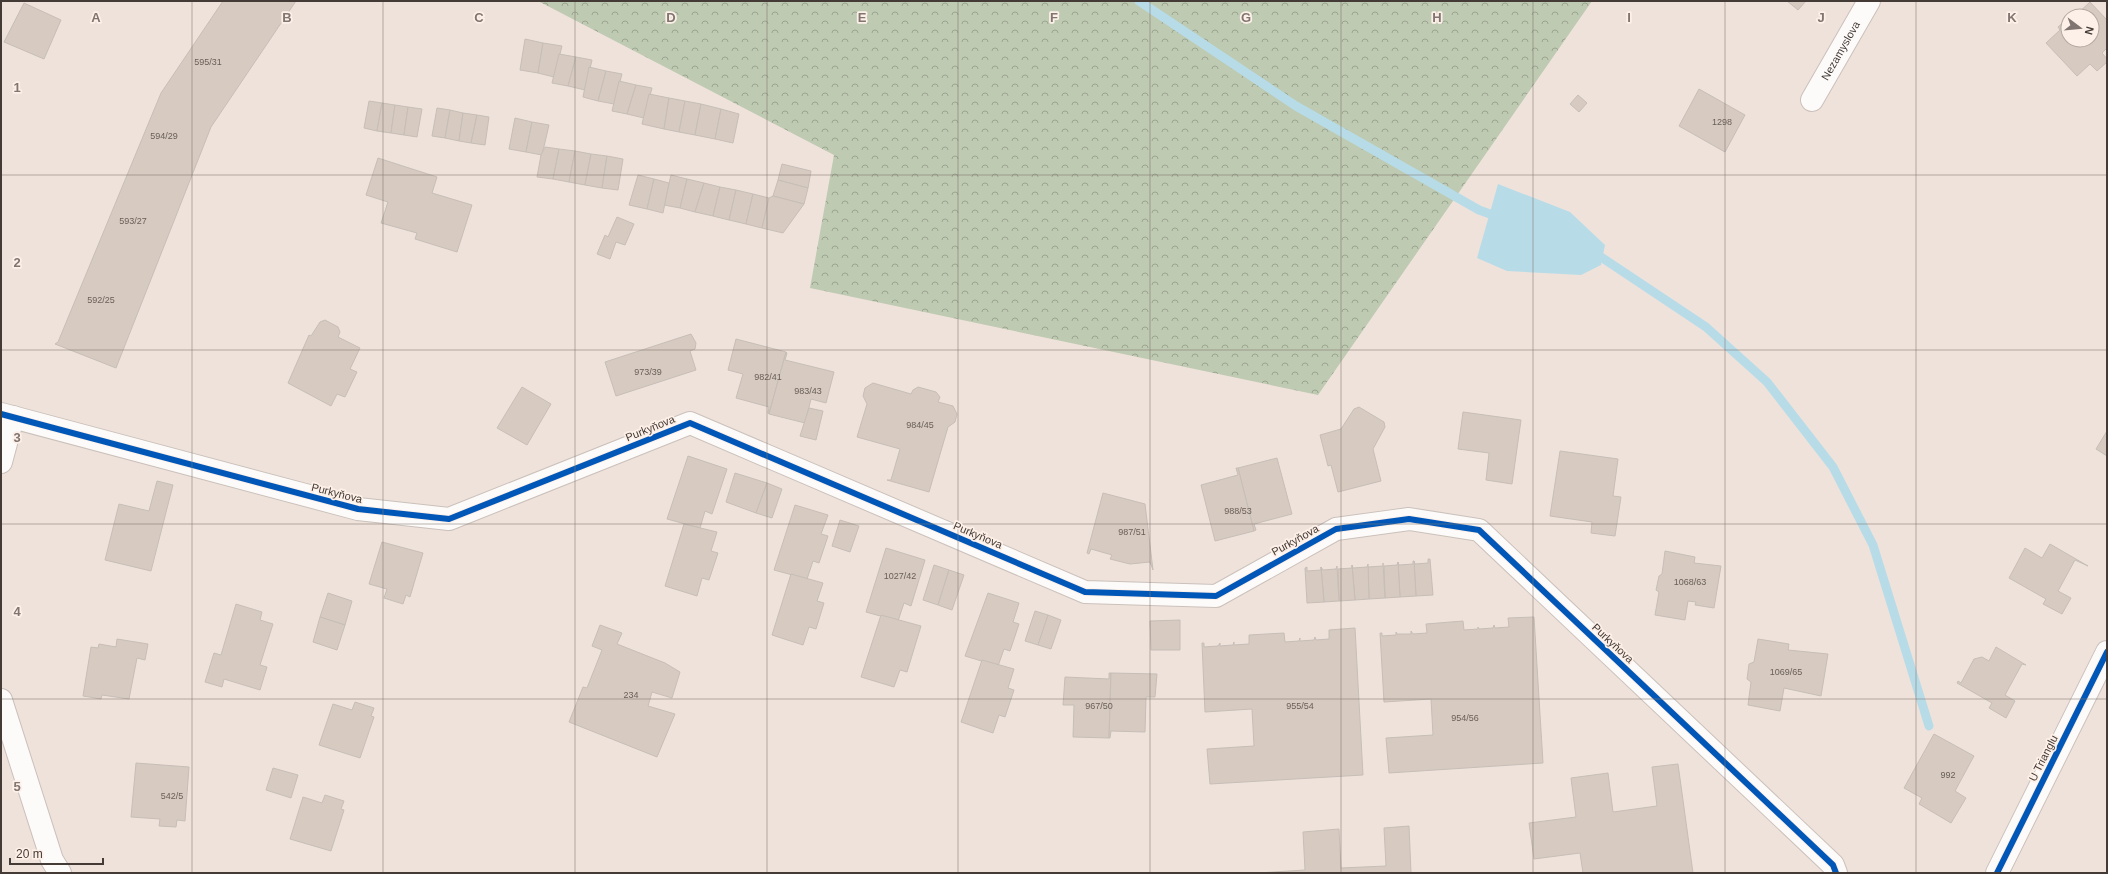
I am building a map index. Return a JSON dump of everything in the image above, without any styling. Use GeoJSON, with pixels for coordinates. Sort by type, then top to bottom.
{"type":"FeatureCollection","features":[{"type":"Feature","properties":{"kind":"street","name":"Nezamyslova"},"geometry":{"type":"LineString","coordinates":[[1812,100],[1869,1]]}},
{"type":"Feature","properties":{"kind":"street"},"geometry":{"type":"LineString","coordinates":[[1,438],[7,416]]}},
{"type":"Feature","properties":{"kind":"street"},"geometry":{"type":"LineString","coordinates":[[1,462],[7,416]]}},
{"type":"Feature","properties":{"kind":"street","name":"Purkyňova"},"geometry":{"type":"LineString","coordinates":[[7,416],[358,510],[449,519],[690,423],[1085,592],[1216,596],[1336,529],[1409,519],[1479,530],[1833,865],[1836,873]]}},
{"type":"Feature","properties":{"kind":"street","name":"U Trianglu"},"geometry":{"type":"LineString","coordinates":[[1997,873],[2107,652]]}},
{"type":"Feature","properties":{"kind":"street"},"geometry":{"type":"LineString","coordinates":[[1,700],[52,860],[60,873]]}},
{"type":"Feature","properties":{"kind":"green space"},"geometry":{"type":"Polygon","coordinates":[[[538,1],[1592,1],[1318,395],[810,288],[834,155],[538,1]]]}},
{"type":"Feature","properties":{"kind":"water"},"geometry":{"type":"Polygon","coordinates":[[[1498,184],[1570,212],[1605,245],[1601,265],[1581,275],[1507,271],[1477,258],[1498,184]]]}},
{"type":"Feature","properties":{"kind":"building"},"geometry":{"type":"Polygon","coordinates":[[[223,1],[296,1],[211,127],[116,368],[55,344],[58,342],[161,93],[223,1]]]}},
{"type":"Feature","properties":{"kind":"building"},"geometry":{"type":"Polygon","coordinates":[[[1787,1],[1806,1],[1798,10],[1787,1]]]}},
{"type":"Feature","properties":{"kind":"building"},"geometry":{"type":"Polygon","coordinates":[[[2090,2],[2096,8],[2084,8],[2090,2]]]}},
{"type":"Feature","properties":{"kind":"building"},"geometry":{"type":"Polygon","coordinates":[[[24,3],[61,20],[44,59],[4,42],[24,3]]]}},
{"type":"Feature","properties":{"kind":"building"},"geometry":{"type":"Polygon","coordinates":[[[2100,13],[2107,20],[2107,48],[2102,53],[2107,59],[2107,62],[2097,71],[2090,64],[2077,76],[2046,43],[2060,30],[2060,48],[2100,48],[2100,13]]]}},
{"type":"Feature","properties":{"kind":"building"},"geometry":{"type":"Polygon","coordinates":[[[525,39],[543,43],[538,73],[520,70],[525,39]]]}},
{"type":"Feature","properties":{"kind":"building"},"geometry":{"type":"Polygon","coordinates":[[[543,43],[562,46],[554,77],[538,73],[543,43]]]}},
{"type":"Feature","properties":{"kind":"building"},"geometry":{"type":"Polygon","coordinates":[[[559,54],[576,57],[568,86],[552,83],[559,54]]]}},
{"type":"Feature","properties":{"kind":"building"},"geometry":{"type":"Polygon","coordinates":[[[576,57],[592,60],[585,90],[568,86],[576,57]]]}},
{"type":"Feature","properties":{"kind":"building"},"geometry":{"type":"Polygon","coordinates":[[[589,67],[606,71],[598,101],[583,97],[589,67]]]}},
{"type":"Feature","properties":{"kind":"building"},"geometry":{"type":"Polygon","coordinates":[[[606,71],[622,74],[614,104],[598,101],[606,71]]]}},
{"type":"Feature","properties":{"kind":"building"},"geometry":{"type":"Polygon","coordinates":[[[619,81],[636,85],[627,114],[612,111],[619,81]]]}},
{"type":"Feature","properties":{"kind":"building"},"geometry":{"type":"Polygon","coordinates":[[[636,85],[652,88],[644,118],[627,114],[636,85]]]}},
{"type":"Feature","properties":{"kind":"building"},"geometry":{"type":"Polygon","coordinates":[[[1699,89],[1745,115],[1725,152],[1679,126],[1699,89]]]}},
{"type":"Feature","properties":{"kind":"building"},"geometry":{"type":"Polygon","coordinates":[[[649,94],[669,98],[664,129],[642,124],[649,94]]]}},
{"type":"Feature","properties":{"kind":"building"},"geometry":{"type":"Polygon","coordinates":[[[1578,95],[1587,103],[1579,112],[1570,104],[1578,95]]]}},
{"type":"Feature","properties":{"kind":"building"},"geometry":{"type":"Polygon","coordinates":[[[669,98],[685,101],[679,132],[664,129],[669,98]]]}},
{"type":"Feature","properties":{"kind":"building"},"geometry":{"type":"Polygon","coordinates":[[[369,101],[382,103],[377,131],[364,128],[369,101]]]}},
{"type":"Feature","properties":{"kind":"building"},"geometry":{"type":"Polygon","coordinates":[[[685,101],[701,104],[695,135],[679,132],[685,101]]]}},
{"type":"Feature","properties":{"kind":"building"},"geometry":{"type":"Polygon","coordinates":[[[382,103],[395,105],[391,133],[377,131],[382,103]]]}},
{"type":"Feature","properties":{"kind":"building"},"geometry":{"type":"Polygon","coordinates":[[[701,104],[721,109],[715,139],[695,135],[701,104]]]}},
{"type":"Feature","properties":{"kind":"building"},"geometry":{"type":"Polygon","coordinates":[[[395,105],[408,107],[404,135],[391,133],[395,105]]]}},
{"type":"Feature","properties":{"kind":"building"},"geometry":{"type":"Polygon","coordinates":[[[408,107],[422,109],[417,137],[404,135],[408,107]]]}},
{"type":"Feature","properties":{"kind":"building"},"geometry":{"type":"Polygon","coordinates":[[[437,108],[450,110],[445,138],[432,136],[437,108]]]}},
{"type":"Feature","properties":{"kind":"building"},"geometry":{"type":"Polygon","coordinates":[[[721,109],[739,114],[733,143],[715,139],[721,109]]]}},
{"type":"Feature","properties":{"kind":"building"},"geometry":{"type":"Polygon","coordinates":[[[450,110],[463,113],[459,141],[445,138],[450,110]]]}},
{"type":"Feature","properties":{"kind":"building"},"geometry":{"type":"Polygon","coordinates":[[[463,113],[477,115],[471,143],[459,141],[463,113]]]}},
{"type":"Feature","properties":{"kind":"building"},"geometry":{"type":"Polygon","coordinates":[[[477,115],[489,117],[485,145],[471,143],[477,115]]]}},
{"type":"Feature","properties":{"kind":"building"},"geometry":{"type":"Polygon","coordinates":[[[515,118],[532,122],[526,152],[509,149],[515,118]]]}},
{"type":"Feature","properties":{"kind":"building"},"geometry":{"type":"Polygon","coordinates":[[[532,122],[549,125],[542,155],[526,152],[532,122]]]}},
{"type":"Feature","properties":{"kind":"building"},"geometry":{"type":"Polygon","coordinates":[[[545,147],[559,149],[553,179],[537,177],[541,155],[545,147]]]}},
{"type":"Feature","properties":{"kind":"building"},"geometry":{"type":"Polygon","coordinates":[[[559,149],[575,151],[569,182],[553,179],[559,149]]]}},
{"type":"Feature","properties":{"kind":"building"},"geometry":{"type":"Polygon","coordinates":[[[575,151],[591,154],[585,185],[569,182],[575,151]]]}},
{"type":"Feature","properties":{"kind":"building"},"geometry":{"type":"Polygon","coordinates":[[[591,154],[607,156],[602,188],[585,185],[591,154]]]}},
{"type":"Feature","properties":{"kind":"building"},"geometry":{"type":"Polygon","coordinates":[[[607,156],[623,159],[618,190],[602,188],[607,156]]]}},
{"type":"Feature","properties":{"kind":"building"},"geometry":{"type":"Polygon","coordinates":[[[378,158],[437,177],[432,193],[472,205],[457,252],[415,239],[417,233],[381,223],[388,202],[366,195],[378,158]]]}},
{"type":"Feature","properties":{"kind":"building"},"geometry":{"type":"Polygon","coordinates":[[[782,164],[811,171],[808,188],[778,180],[782,164]]]}},
{"type":"Feature","properties":{"kind":"building"},"geometry":{"type":"Polygon","coordinates":[[[638,175],[654,179],[647,209],[629,205],[638,175]]]}},
{"type":"Feature","properties":{"kind":"building"},"geometry":{"type":"Polygon","coordinates":[[[671,175],[687,179],[680,208],[664,205],[671,175]]]}},
{"type":"Feature","properties":{"kind":"building"},"geometry":{"type":"Polygon","coordinates":[[[654,179],[669,183],[663,213],[647,209],[654,179]]]}},
{"type":"Feature","properties":{"kind":"building"},"geometry":{"type":"Polygon","coordinates":[[[687,179],[704,183],[695,212],[680,208],[687,179]]]}},
{"type":"Feature","properties":{"kind":"building"},"geometry":{"type":"Polygon","coordinates":[[[778,180],[808,188],[804,204],[773,196],[778,180]]]}},
{"type":"Feature","properties":{"kind":"building"},"geometry":{"type":"Polygon","coordinates":[[[704,183],[720,187],[713,216],[695,212],[704,183]]]}},
{"type":"Feature","properties":{"kind":"building"},"geometry":{"type":"Polygon","coordinates":[[[720,187],[736,190],[729,220],[713,216],[720,187]]]}},
{"type":"Feature","properties":{"kind":"building"},"geometry":{"type":"Polygon","coordinates":[[[736,190],[753,194],[746,224],[729,220],[736,190]]]}},
{"type":"Feature","properties":{"kind":"building"},"geometry":{"type":"Polygon","coordinates":[[[753,194],[769,198],[762,228],[746,224],[753,194]]]}},
{"type":"Feature","properties":{"kind":"building"},"geometry":{"type":"Polygon","coordinates":[[[773,196],[804,204],[783,233],[762,228],[769,198],[773,196]]]}},
{"type":"Feature","properties":{"kind":"building"},"geometry":{"type":"Polygon","coordinates":[[[617,217],[634,224],[625,245],[616,242],[610,259],[597,254],[605,235],[608,237],[617,217]]]}},
{"type":"Feature","properties":{"kind":"building"},"geometry":{"type":"Polygon","coordinates":[[[325,320],[338,327],[340,332],[338,337],[360,348],[350,369],[357,372],[345,397],[337,394],[331,406],[288,383],[309,335],[311,336],[320,322],[325,320]]]}},
{"type":"Feature","properties":{"kind":"building"},"geometry":{"type":"Polygon","coordinates":[[[691,334],[696,343],[695,349],[690,351],[696,370],[616,396],[605,362],[691,334]]]}},
{"type":"Feature","properties":{"kind":"building"},"geometry":{"type":"Polygon","coordinates":[[[736,339],[786,352],[769,414],[769,407],[736,398],[743,374],[728,370],[736,339]]]}},
{"type":"Feature","properties":{"kind":"building"},"geometry":{"type":"Polygon","coordinates":[[[786,352],[785,360],[834,372],[826,403],[811,399],[805,423],[769,414],[786,352]]]}},
{"type":"Feature","properties":{"kind":"building"},"geometry":{"type":"Polygon","coordinates":[[[873,383],[911,394],[913,390],[918,387],[936,392],[940,397],[938,402],[953,406],[957,414],[955,422],[948,427],[929,492],[887,480],[891,480],[900,449],[857,437],[867,404],[863,396],[865,388],[873,383]]]}},
{"type":"Feature","properties":{"kind":"building"},"geometry":{"type":"Polygon","coordinates":[[[522,387],[551,404],[527,445],[497,428],[522,387]]]}},
{"type":"Feature","properties":{"kind":"building"},"geometry":{"type":"Polygon","coordinates":[[[1359,407],[1384,422],[1385,427],[1373,449],[1381,481],[1338,492],[1331,465],[1328,466],[1320,435],[1341,429],[1354,409],[1359,407]]]}},
{"type":"Feature","properties":{"kind":"building"},"geometry":{"type":"Polygon","coordinates":[[[809,408],[823,411],[816,440],[800,436],[809,408]]]}},
{"type":"Feature","properties":{"kind":"building"},"geometry":{"type":"Polygon","coordinates":[[[1463,412],[1521,420],[1512,484],[1486,480],[1489,453],[1458,449],[1463,412]]]}},
{"type":"Feature","properties":{"kind":"building"},"geometry":{"type":"Polygon","coordinates":[[[2107,431],[2107,456],[2096,449],[2107,431]]]}},
{"type":"Feature","properties":{"kind":"building"},"geometry":{"type":"Polygon","coordinates":[[[1560,451],[1618,459],[1613,496],[1621,497],[1615,536],[1591,533],[1592,522],[1550,516],[1560,451]]]}},
{"type":"Feature","properties":{"kind":"building"},"geometry":{"type":"Polygon","coordinates":[[[688,456],[727,469],[712,514],[705,511],[700,528],[667,519],[688,456]]]}},
{"type":"Feature","properties":{"kind":"building"},"geometry":{"type":"Polygon","coordinates":[[[1277,458],[1292,514],[1254,524],[1256,530],[1254,531],[1238,468],[1277,458]]]}},
{"type":"Feature","properties":{"kind":"building"},"geometry":{"type":"Polygon","coordinates":[[[1236,468],[1238,468],[1254,531],[1215,541],[1201,485],[1238,475],[1236,468]]]}},
{"type":"Feature","properties":{"kind":"building"},"geometry":{"type":"Polygon","coordinates":[[[735,473],[767,483],[756,513],[726,502],[735,473]]]}},
{"type":"Feature","properties":{"kind":"building"},"geometry":{"type":"Polygon","coordinates":[[[157,481],[173,485],[151,571],[105,560],[119,504],[149,511],[157,481]]]}},
{"type":"Feature","properties":{"kind":"building"},"geometry":{"type":"Polygon","coordinates":[[[767,483],[782,489],[772,518],[756,513],[767,483]]]}},
{"type":"Feature","properties":{"kind":"building"},"geometry":{"type":"Polygon","coordinates":[[[1103,493],[1145,504],[1153,570],[1150,562],[1130,564],[1110,559],[1112,555],[1091,549],[1089,554],[1087,553],[1103,493]]]}},
{"type":"Feature","properties":{"kind":"building"},"geometry":{"type":"Polygon","coordinates":[[[795,505],[828,515],[821,534],[828,536],[819,563],[813,561],[807,579],[774,570],[795,505]]]}},
{"type":"Feature","properties":{"kind":"building"},"geometry":{"type":"Polygon","coordinates":[[[840,520],[859,526],[850,552],[832,546],[840,520]]]}},
{"type":"Feature","properties":{"kind":"building"},"geometry":{"type":"Polygon","coordinates":[[[684,524],[717,532],[711,551],[718,553],[709,580],[702,578],[697,596],[665,586],[684,524]]]}},
{"type":"Feature","properties":{"kind":"building"},"geometry":{"type":"Polygon","coordinates":[[[382,542],[423,553],[410,597],[406,595],[403,604],[384,598],[387,589],[369,584],[382,542]]]}},
{"type":"Feature","properties":{"kind":"building"},"geometry":{"type":"Polygon","coordinates":[[[2050,544],[2088,566],[2075,560],[2058,591],[2071,598],[2062,614],[2043,604],[2046,599],[2009,578],[2025,548],[2042,558],[2050,544]]]}},
{"type":"Feature","properties":{"kind":"building"},"geometry":{"type":"Polygon","coordinates":[[[886,548],[925,560],[911,606],[904,603],[898,621],[866,612],[886,548]]]}},
{"type":"Feature","properties":{"kind":"building"},"geometry":{"type":"Polygon","coordinates":[[[1665,551],[1695,557],[1694,563],[1721,566],[1714,608],[1695,605],[1696,602],[1688,601],[1685,620],[1655,615],[1659,592],[1656,590],[1659,576],[1662,574],[1665,551]]]}},
{"type":"Feature","properties":{"kind":"building"},"geometry":{"type":"Polygon","coordinates":[[[1428,559],[1430,559],[1433,595],[1416,596],[1414,561],[1415,564],[1428,563],[1428,559]]]}},
{"type":"Feature","properties":{"kind":"building"},"geometry":{"type":"Polygon","coordinates":[[[1413,561],[1416,596],[1400,597],[1398,562],[1399,565],[1413,564],[1413,561]]]}},
{"type":"Feature","properties":{"kind":"building"},"geometry":{"type":"Polygon","coordinates":[[[1398,562],[1400,597],[1385,598],[1384,566],[1397,565],[1398,562]]]}},
{"type":"Feature","properties":{"kind":"building"},"geometry":{"type":"Polygon","coordinates":[[[1383,563],[1385,598],[1369,599],[1368,567],[1383,566],[1383,563]]]}},
{"type":"Feature","properties":{"kind":"building"},"geometry":{"type":"Polygon","coordinates":[[[1368,564],[1369,599],[1355,600],[1352,565],[1353,568],[1367,567],[1368,564]]]}},
{"type":"Feature","properties":{"kind":"building"},"geometry":{"type":"Polygon","coordinates":[[[934,565],[949,570],[938,605],[923,600],[934,565]]]}},
{"type":"Feature","properties":{"kind":"building"},"geometry":{"type":"Polygon","coordinates":[[[1352,565],[1355,600],[1339,601],[1338,569],[1352,568],[1352,565]]]}},
{"type":"Feature","properties":{"kind":"building"},"geometry":{"type":"Polygon","coordinates":[[[1337,566],[1339,601],[1324,602],[1321,567],[1323,570],[1336,569],[1337,566]]]}},
{"type":"Feature","properties":{"kind":"building"},"geometry":{"type":"Polygon","coordinates":[[[1307,567],[1307,571],[1321,570],[1321,567],[1324,602],[1307,603],[1305,568],[1307,567]]]}},
{"type":"Feature","properties":{"kind":"building"},"geometry":{"type":"Polygon","coordinates":[[[949,570],[964,575],[952,610],[938,605],[949,570]]]}},
{"type":"Feature","properties":{"kind":"building"},"geometry":{"type":"Polygon","coordinates":[[[791,574],[823,583],[817,601],[824,603],[816,629],[809,627],[803,645],[772,635],[791,574]]]}},
{"type":"Feature","properties":{"kind":"building"},"geometry":{"type":"Polygon","coordinates":[[[328,593],[352,601],[345,625],[320,617],[328,593]]]}},
{"type":"Feature","properties":{"kind":"building"},"geometry":{"type":"Polygon","coordinates":[[[988,593],[1019,603],[1013,622],[1019,624],[1010,651],[1004,649],[998,666],[965,656],[988,593]]]}},
{"type":"Feature","properties":{"kind":"building"},"geometry":{"type":"Polygon","coordinates":[[[236,604],[262,612],[260,620],[273,624],[260,665],[267,667],[260,690],[224,679],[222,687],[205,682],[214,653],[221,655],[236,604]]]}},
{"type":"Feature","properties":{"kind":"building"},"geometry":{"type":"Polygon","coordinates":[[[1035,611],[1048,615],[1038,645],[1025,641],[1035,611]]]}},
{"type":"Feature","properties":{"kind":"building"},"geometry":{"type":"Polygon","coordinates":[[[881,615],[921,626],[907,672],[900,670],[894,687],[861,677],[881,615]]]}},
{"type":"Feature","properties":{"kind":"building"},"geometry":{"type":"Polygon","coordinates":[[[1048,615],[1061,620],[1051,649],[1038,645],[1048,615]]]}},
{"type":"Feature","properties":{"kind":"building"},"geometry":{"type":"Polygon","coordinates":[[[320,617],[345,625],[337,650],[313,642],[320,617]]]}},
{"type":"Feature","properties":{"kind":"building"},"geometry":{"type":"Polygon","coordinates":[[[1534,617],[1543,763],[1389,773],[1386,738],[1433,735],[1431,699],[1384,702],[1380,633],[1382,633],[1382,636],[1396,635],[1396,632],[1397,634],[1411,634],[1411,631],[1413,634],[1427,633],[1426,624],[1463,621],[1464,630],[1478,629],[1478,627],[1479,629],[1493,628],[1494,625],[1495,628],[1509,627],[1508,618],[1534,617]]]}},
{"type":"Feature","properties":{"kind":"building"},"geometry":{"type":"Polygon","coordinates":[[[1180,620],[1180,650],[1151,650],[1150,621],[1180,620]]]}},
{"type":"Feature","properties":{"kind":"building"},"geometry":{"type":"Polygon","coordinates":[[[600,625],[622,633],[617,644],[665,663],[680,672],[672,698],[652,692],[648,706],[675,714],[657,757],[569,722],[583,687],[587,688],[602,650],[592,646],[600,625]]]}},
{"type":"Feature","properties":{"kind":"building"},"geometry":{"type":"Polygon","coordinates":[[[1355,628],[1363,775],[1210,784],[1207,749],[1254,746],[1252,709],[1205,712],[1202,643],[1204,643],[1204,647],[1218,646],[1220,643],[1220,646],[1233,645],[1234,642],[1234,645],[1249,644],[1249,635],[1284,633],[1285,642],[1299,641],[1300,638],[1300,641],[1314,640],[1315,637],[1316,640],[1329,639],[1329,630],[1355,628]]]}},
{"type":"Feature","properties":{"kind":"building"},"geometry":{"type":"Polygon","coordinates":[[[117,639],[148,644],[145,660],[137,658],[129,699],[102,695],[101,699],[83,696],[91,647],[98,648],[99,644],[116,647],[117,639]]]}},
{"type":"Feature","properties":{"kind":"building"},"geometry":{"type":"Polygon","coordinates":[[[1758,639],[1789,644],[1788,650],[1828,654],[1821,696],[1784,688],[1780,711],[1748,705],[1751,682],[1747,679],[1749,664],[1754,662],[1758,639]]]}},
{"type":"Feature","properties":{"kind":"building"},"geometry":{"type":"Polygon","coordinates":[[[1996,647],[2026,665],[2022,664],[2005,695],[2015,701],[2006,718],[1989,708],[1992,703],[1957,683],[1958,681],[1961,683],[1974,659],[1982,657],[1989,661],[1996,647]]]}},
{"type":"Feature","properties":{"kind":"building"},"geometry":{"type":"Polygon","coordinates":[[[982,660],[1014,669],[1008,688],[1014,690],[1005,717],[999,715],[993,733],[961,722],[982,660]]]}},
{"type":"Feature","properties":{"kind":"building"},"geometry":{"type":"Polygon","coordinates":[[[1109,673],[1111,673],[1109,738],[1073,737],[1074,705],[1063,705],[1065,677],[1109,679],[1109,673]]]}},
{"type":"Feature","properties":{"kind":"building"},"geometry":{"type":"Polygon","coordinates":[[[1111,673],[1157,674],[1155,697],[1146,697],[1145,732],[1111,731],[1109,738],[1111,673]]]}},
{"type":"Feature","properties":{"kind":"building"},"geometry":{"type":"Polygon","coordinates":[[[355,702],[374,708],[371,716],[374,717],[360,758],[319,745],[333,704],[352,710],[355,702]]]}},
{"type":"Feature","properties":{"kind":"building"},"geometry":{"type":"Polygon","coordinates":[[[1934,734],[1974,756],[1955,791],[1966,798],[1951,823],[1919,804],[1922,798],[1904,788],[1934,734]]]}},
{"type":"Feature","properties":{"kind":"building"},"geometry":{"type":"Polygon","coordinates":[[[136,763],[189,767],[185,821],[177,820],[176,827],[159,826],[160,819],[131,817],[136,763]]]}},
{"type":"Feature","properties":{"kind":"building"},"geometry":{"type":"Polygon","coordinates":[[[1678,764],[1693,873],[1583,873],[1580,853],[1534,859],[1529,823],[1576,817],[1571,778],[1608,773],[1613,812],[1657,806],[1652,767],[1678,764]]]}},
{"type":"Feature","properties":{"kind":"building"},"geometry":{"type":"Polygon","coordinates":[[[273,768],[298,775],[291,798],[266,790],[273,768]]]}},
{"type":"Feature","properties":{"kind":"building"},"geometry":{"type":"Polygon","coordinates":[[[325,795],[344,801],[341,809],[344,810],[331,851],[290,839],[303,797],[322,803],[325,795]]]}},
{"type":"Feature","properties":{"kind":"building"},"geometry":{"type":"Polygon","coordinates":[[[1409,826],[1411,873],[1258,873],[1305,870],[1303,832],[1339,829],[1341,868],[1386,866],[1384,828],[1409,826]]]}},
{"type":"Feature","properties":{"kind":"waterway"},"geometry":{"type":"LineString","coordinates":[[1139,1],[1296,106],[1479,210],[1501,218]]}},
{"type":"Feature","properties":{"kind":"waterway"},"geometry":{"type":"LineString","coordinates":[[1592,251],[1706,327],[1767,382],[1833,467],[1873,545],[1929,726]]}},
{"type":"Feature","properties":{"kind":"cycle path"},"geometry":{"type":"LineString","coordinates":[[1,414],[358,509],[449,519],[690,423],[1085,592],[1216,596],[1336,529],[1409,519],[1479,530],[1833,865],[1836,873]]}},
{"type":"Feature","properties":{"kind":"cycle path"},"geometry":{"type":"LineString","coordinates":[[1997,873],[2107,652]]}}]}
